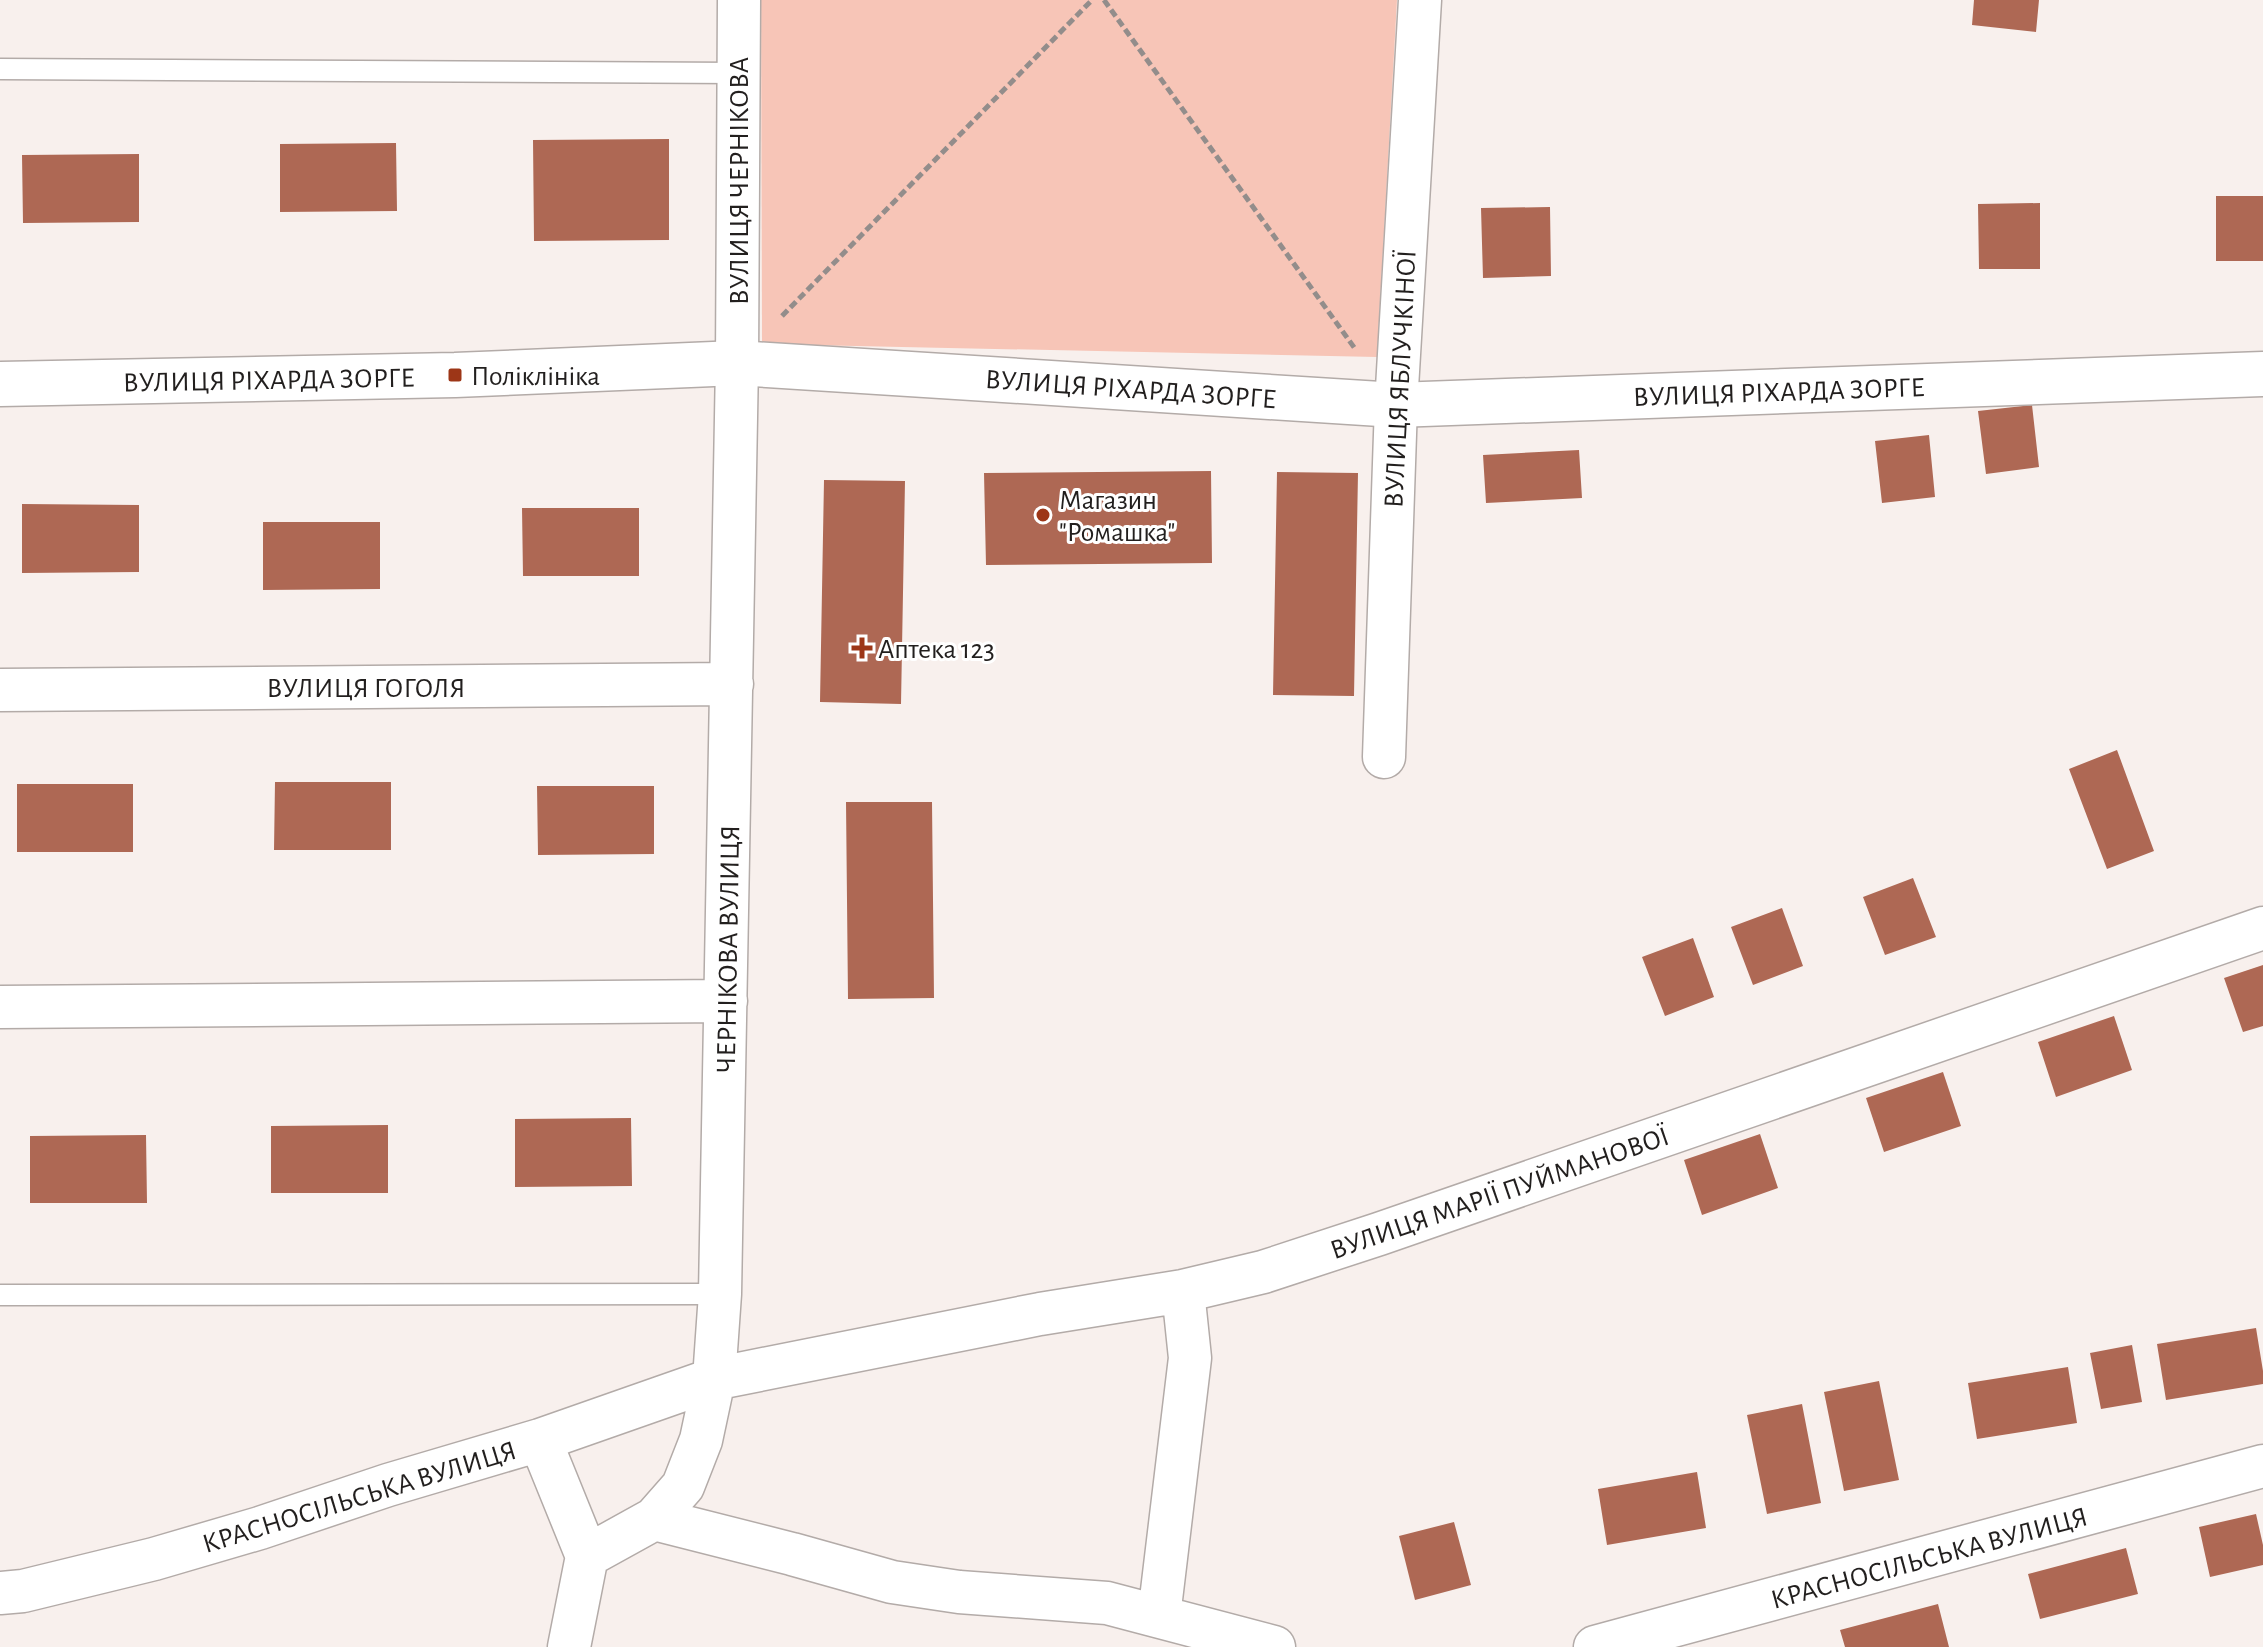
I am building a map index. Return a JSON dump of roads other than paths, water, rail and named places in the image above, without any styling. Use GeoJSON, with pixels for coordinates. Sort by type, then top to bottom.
{"type":"FeatureCollection","features":[{"type":"Feature","properties":{"kind":"street","name":"ВУЛИЦЯ ЧЕРНІКОВА"},"geometry":{"type":"LineString","coordinates":[[737,363],[739,0]]}},
{"type":"Feature","properties":{"kind":"street","name":"ВУЛИЦЯ ЯБЛУЧКІНОЇ"},"geometry":{"type":"LineString","coordinates":[[1384,757],[1396,405],[1420,0]]}},
{"type":"Feature","properties":{"kind":"street","name":"ВУЛИЦЯ РІХАРДА ЗОРГЕ"},"geometry":{"type":"LineString","coordinates":[[0,384],[455,375],[737,363],[1396,405],[2263,374]]}},
{"type":"Feature","properties":{"kind":"street","name":"ЧЕРНІКОВА ВУЛИЦЯ"},"geometry":{"type":"LineString","coordinates":[[654,1519],[683,1486],[701,1440],[714,1379],[720,1294],[737,363]]}},
{"type":"Feature","properties":{"kind":"street","name":"ВУЛИЦЯ ГОГОЛЯ"},"geometry":{"type":"LineString","coordinates":[[0,690],[732,684]]}},
{"type":"Feature","properties":{"kind":"street","name":"ВУЛИЦЯ МАРІЇ ПУЙМАНОВОЇ"},"geometry":{"type":"LineString","coordinates":[[714,1379],[1040,1314],[1183,1291],[1263,1272],[2263,928]]}},
{"type":"Feature","properties":{"kind":"street"},"geometry":{"type":"LineString","coordinates":[[0,1007],[726,1001]]}},
{"type":"Feature","properties":{"kind":"street"},"geometry":{"type":"LineString","coordinates":[[1159,1616],[1190,1358],[1183,1291]]}},
{"type":"Feature","properties":{"kind":"street","name":"КРАСНОСІЛЬСЬКА ВУЛИЦЯ"},"geometry":{"type":"LineString","coordinates":[[0,1593],[23,1591],[154,1559],[260,1528],[388,1485],[540,1440],[714,1379]]}},
{"type":"Feature","properties":{"kind":"street"},"geometry":{"type":"LineString","coordinates":[[540,1440],[587,1556],[569,1647]]}},
{"type":"Feature","properties":{"kind":"street","name":"КРАСНОСІЛЬСЬКА ВУЛИЦЯ"},"geometry":{"type":"LineString","coordinates":[[1595,1647],[2263,1466]]}},
{"type":"Feature","properties":{"kind":"street"},"geometry":{"type":"LineString","coordinates":[[587,1556],[654,1519],[892,1582],[959,1592],[1107,1603],[1274,1647]]}},
{"type":"Feature","properties":{"kind":"lane"},"geometry":{"type":"LineString","coordinates":[[0,69],[738,73]]}},
{"type":"Feature","properties":{"kind":"lane"},"geometry":{"type":"LineString","coordinates":[[0,1295],[720,1294]]}},
{"type":"Feature","properties":{"kind":"place","name":"Поліклініка"},"geometry":{"type":"Point","coordinates":[455,375]}},
{"type":"Feature","properties":{"kind":"place","name":"Магазин \"Ромашка\""},"geometry":{"type":"Point","coordinates":[1043,515]}},
{"type":"Feature","properties":{"kind":"place","name":"Аптека 123"},"geometry":{"type":"Point","coordinates":[862,648]}}]}
